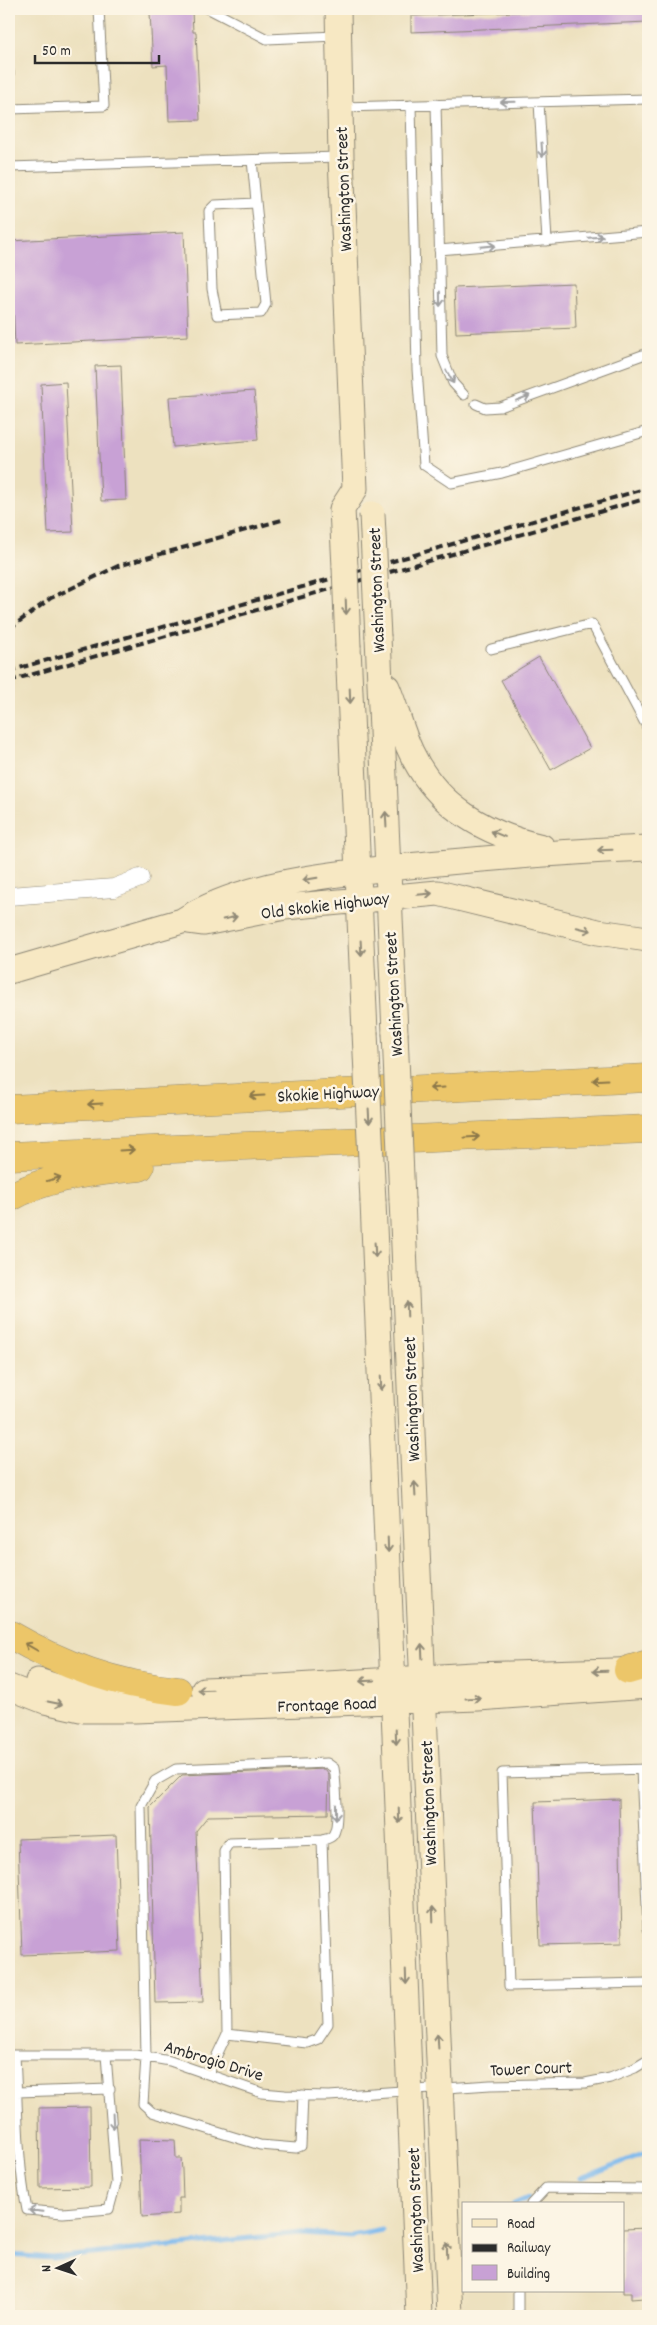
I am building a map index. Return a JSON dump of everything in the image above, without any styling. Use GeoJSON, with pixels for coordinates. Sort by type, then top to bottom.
{"type":"FeatureCollection","features":[{"type":"Feature","properties":{"kind":"highway","name":"Skokie Highway"},"geometry":{"type":"LineString","coordinates":[[9,1109],[648,1078]]}},
{"type":"Feature","properties":{"kind":"highway"},"geometry":{"type":"LineString","coordinates":[[9,1156],[220,1146],[354,1143],[648,1129]]}},
{"type":"Feature","properties":{"kind":"highway"},"geometry":{"type":"LineString","coordinates":[[607,1131],[648,1133]]}},
{"type":"Feature","properties":{"kind":"highway"},"geometry":{"type":"LineString","coordinates":[[9,1198],[53,1179],[79,1173],[218,1160],[354,1143]]}},
{"type":"Feature","properties":{"kind":"highway"},"geometry":{"type":"LineString","coordinates":[[9,1634],[38,1651],[74,1667],[138,1686],[178,1691]]}},
{"type":"Feature","properties":{"kind":"main road","name":"Washington Street"},"geometry":{"type":"LineString","coordinates":[[338,9],[355,489],[342,509],[394,1690],[419,2316]]}},
{"type":"Feature","properties":{"kind":"main road","name":"Washington Street"},"geometry":{"type":"LineString","coordinates":[[355,489],[372,503],[450,2316]]}},
{"type":"Feature","properties":{"kind":"main road"},"geometry":{"type":"LineString","coordinates":[[379,666],[411,752],[440,796],[456,809],[492,832],[516,841],[561,852]]}},
{"type":"Feature","properties":{"kind":"main road"},"geometry":{"type":"LineString","coordinates":[[358,871],[561,852],[648,848]]}},
{"type":"Feature","properties":{"kind":"main road","name":"Old Skokie Highway"},"geometry":{"type":"LineString","coordinates":[[182,921],[203,907],[283,883],[358,871]]}},
{"type":"Feature","properties":{"kind":"main road","name":"Old Skokie Highway"},"geometry":{"type":"LineString","coordinates":[[182,921],[204,923],[285,907],[438,893],[598,932],[648,940]]}},
{"type":"Feature","properties":{"kind":"main road"},"geometry":{"type":"LineString","coordinates":[[9,971],[182,921]]}},
{"type":"Feature","properties":{"kind":"main road","name":"Frontage Road"},"geometry":{"type":"LineString","coordinates":[[9,1670],[51,1686],[105,1694],[279,1687],[394,1690]]}},
{"type":"Feature","properties":{"kind":"main road","name":"Frontage Road"},"geometry":{"type":"LineString","coordinates":[[9,1687],[45,1701],[85,1710],[136,1710],[210,1707],[394,1690],[643,1673]]}},
{"type":"Feature","properties":{"kind":"street"},"geometry":{"type":"LineString","coordinates":[[9,896],[114,888],[140,878]]}},
{"type":"Feature","properties":{"kind":"lane"},"geometry":{"type":"LineString","coordinates":[[9,72],[10,109],[104,106],[99,9]]}},
{"type":"Feature","properties":{"kind":"lane"},"geometry":{"type":"LineString","coordinates":[[209,9],[267,39],[339,35]]}},
{"type":"Feature","properties":{"kind":"lane"},"geometry":{"type":"LineString","coordinates":[[340,107],[648,99]]}},
{"type":"Feature","properties":{"kind":"lane"},"geometry":{"type":"LineString","coordinates":[[539,102],[547,241]]}},
{"type":"Feature","properties":{"kind":"lane"},"geometry":{"type":"LineString","coordinates":[[436,104],[442,356],[453,384],[464,395]]}},
{"type":"Feature","properties":{"kind":"lane"},"geometry":{"type":"LineString","coordinates":[[411,105],[417,369],[424,464],[451,483],[502,473],[648,431]]}},
{"type":"Feature","properties":{"kind":"lane"},"geometry":{"type":"LineString","coordinates":[[9,168],[342,157]]}},
{"type":"Feature","properties":{"kind":"lane"},"geometry":{"type":"LineString","coordinates":[[252,160],[266,304],[260,313],[217,315],[212,289],[208,211],[214,205],[256,203]]}},
{"type":"Feature","properties":{"kind":"lane"},"geometry":{"type":"LineString","coordinates":[[439,250],[648,232]]}},
{"type":"Feature","properties":{"kind":"lane"},"geometry":{"type":"LineString","coordinates":[[476,404],[485,408],[500,407],[648,353]]}},
{"type":"Feature","properties":{"kind":"lane"},"geometry":{"type":"LineString","coordinates":[[492,649],[592,624],[648,729]]}},
{"type":"Feature","properties":{"kind":"lane"},"geometry":{"type":"LineString","coordinates":[[208,2074],[227,2034],[224,1852],[229,1843],[322,1840],[333,1835],[336,1826],[336,1775],[334,1768],[327,1763],[176,1769],[155,1782],[141,1806],[146,2057],[143,2104],[152,2112],[260,2145],[301,2146],[303,2096]]}},
{"type":"Feature","properties":{"kind":"lane"},"geometry":{"type":"LineString","coordinates":[[648,1929],[645,1769],[502,1773],[509,1986],[648,1983]]}},
{"type":"Feature","properties":{"kind":"lane"},"geometry":{"type":"LineString","coordinates":[[227,2034],[307,2043],[318,2039],[328,2024],[322,1840]]}},
{"type":"Feature","properties":{"kind":"lane"},"geometry":{"type":"LineString","coordinates":[[12,2055],[17,2092],[22,2182],[27,2210],[63,2213],[109,2208],[116,2183],[106,2055]]}},
{"type":"Feature","properties":{"kind":"lane","name":"Ambrogio Drive"},"geometry":{"type":"LineString","coordinates":[[12,2055],[146,2057],[170,2061],[262,2093],[303,2096],[410,2092]]}},
{"type":"Feature","properties":{"kind":"lane","name":"Tower Court"},"geometry":{"type":"LineString","coordinates":[[410,2092],[585,2083],[610,2078],[648,2060]]}},
{"type":"Feature","properties":{"kind":"lane"},"geometry":{"type":"LineString","coordinates":[[17,2092],[110,2089]]}},
{"type":"Feature","properties":{"kind":"lane"},"geometry":{"type":"LineString","coordinates":[[532,2202],[546,2188],[648,2189]]}},
{"type":"Feature","properties":{"kind":"lane"},"geometry":{"type":"LineString","coordinates":[[518,2292],[518,2316]]}},
{"type":"Feature","properties":{"kind":"building"},"geometry":{"type":"Polygon","coordinates":[[[591,9],[648,9],[648,22],[411,32],[411,16],[591,9]]]}},
{"type":"Feature","properties":{"kind":"building"},"geometry":{"type":"Polygon","coordinates":[[[192,11],[193,32],[196,32],[200,120],[169,121],[167,65],[153,66],[150,13],[192,11]]]}},
{"type":"Feature","properties":{"kind":"building"},"geometry":{"type":"Polygon","coordinates":[[[184,232],[188,336],[15,345],[10,241],[184,232]]]}},
{"type":"Feature","properties":{"kind":"building"},"geometry":{"type":"Polygon","coordinates":[[[574,283],[576,328],[456,333],[454,288],[574,283]]]}},
{"type":"Feature","properties":{"kind":"building"},"geometry":{"type":"Polygon","coordinates":[[[121,365],[126,500],[101,501],[95,366],[121,365]]]}},
{"type":"Feature","properties":{"kind":"building"},"geometry":{"type":"Polygon","coordinates":[[[66,382],[73,532],[48,533],[41,384],[66,382]]]}},
{"type":"Feature","properties":{"kind":"building"},"geometry":{"type":"Polygon","coordinates":[[[254,391],[258,440],[173,447],[169,397],[254,391]]]}},
{"type":"Feature","properties":{"kind":"building"},"geometry":{"type":"Polygon","coordinates":[[[539,657],[590,748],[551,770],[501,680],[539,657]]]}},
{"type":"Feature","properties":{"kind":"building"},"geometry":{"type":"Polygon","coordinates":[[[325,1769],[329,1774],[328,1814],[208,1816],[196,1831],[203,2002],[155,2003],[150,1807],[182,1775],[325,1769]]]}},
{"type":"Feature","properties":{"kind":"building"},"geometry":{"type":"Polygon","coordinates":[[[619,1799],[622,1943],[540,1945],[535,1802],[619,1799]]]}},
{"type":"Feature","properties":{"kind":"building"},"geometry":{"type":"Polygon","coordinates":[[[116,1835],[120,1951],[22,1955],[18,1839],[116,1835]]]}},
{"type":"Feature","properties":{"kind":"building"},"geometry":{"type":"Polygon","coordinates":[[[90,2107],[91,2187],[40,2188],[39,2108],[90,2107]]]}},
{"type":"Feature","properties":{"kind":"building"},"geometry":{"type":"Polygon","coordinates":[[[139,2139],[175,2140],[176,2158],[181,2158],[182,2170],[183,2198],[179,2198],[179,2214],[142,2217],[139,2139]]]}},
{"type":"Feature","properties":{"kind":"building"},"geometry":{"type":"Polygon","coordinates":[[[648,2228],[648,2293],[644,2293],[644,2298],[631,2299],[631,2293],[623,2293],[624,2229],[648,2228]]]}},
{"type":"Feature","properties":{"kind":"waterway"},"geometry":{"type":"LineString","coordinates":[[581,2178],[648,2152]]}},
{"type":"Feature","properties":{"kind":"waterway"},"geometry":{"type":"LineString","coordinates":[[519,2202],[528,2198]]}},
{"type":"Feature","properties":{"kind":"waterway"},"geometry":{"type":"LineString","coordinates":[[9,2255],[52,2258],[301,2233],[351,2236],[382,2230]]}},
{"type":"Feature","properties":{"kind":"railway"},"geometry":{"type":"LineString","coordinates":[[9,671],[648,488]]}},
{"type":"Feature","properties":{"kind":"railway"},"geometry":{"type":"LineString","coordinates":[[9,681],[648,498]]}},
{"type":"Feature","properties":{"kind":"railway"},"geometry":{"type":"LineString","coordinates":[[9,629],[51,598],[118,566],[285,519]]}}]}
